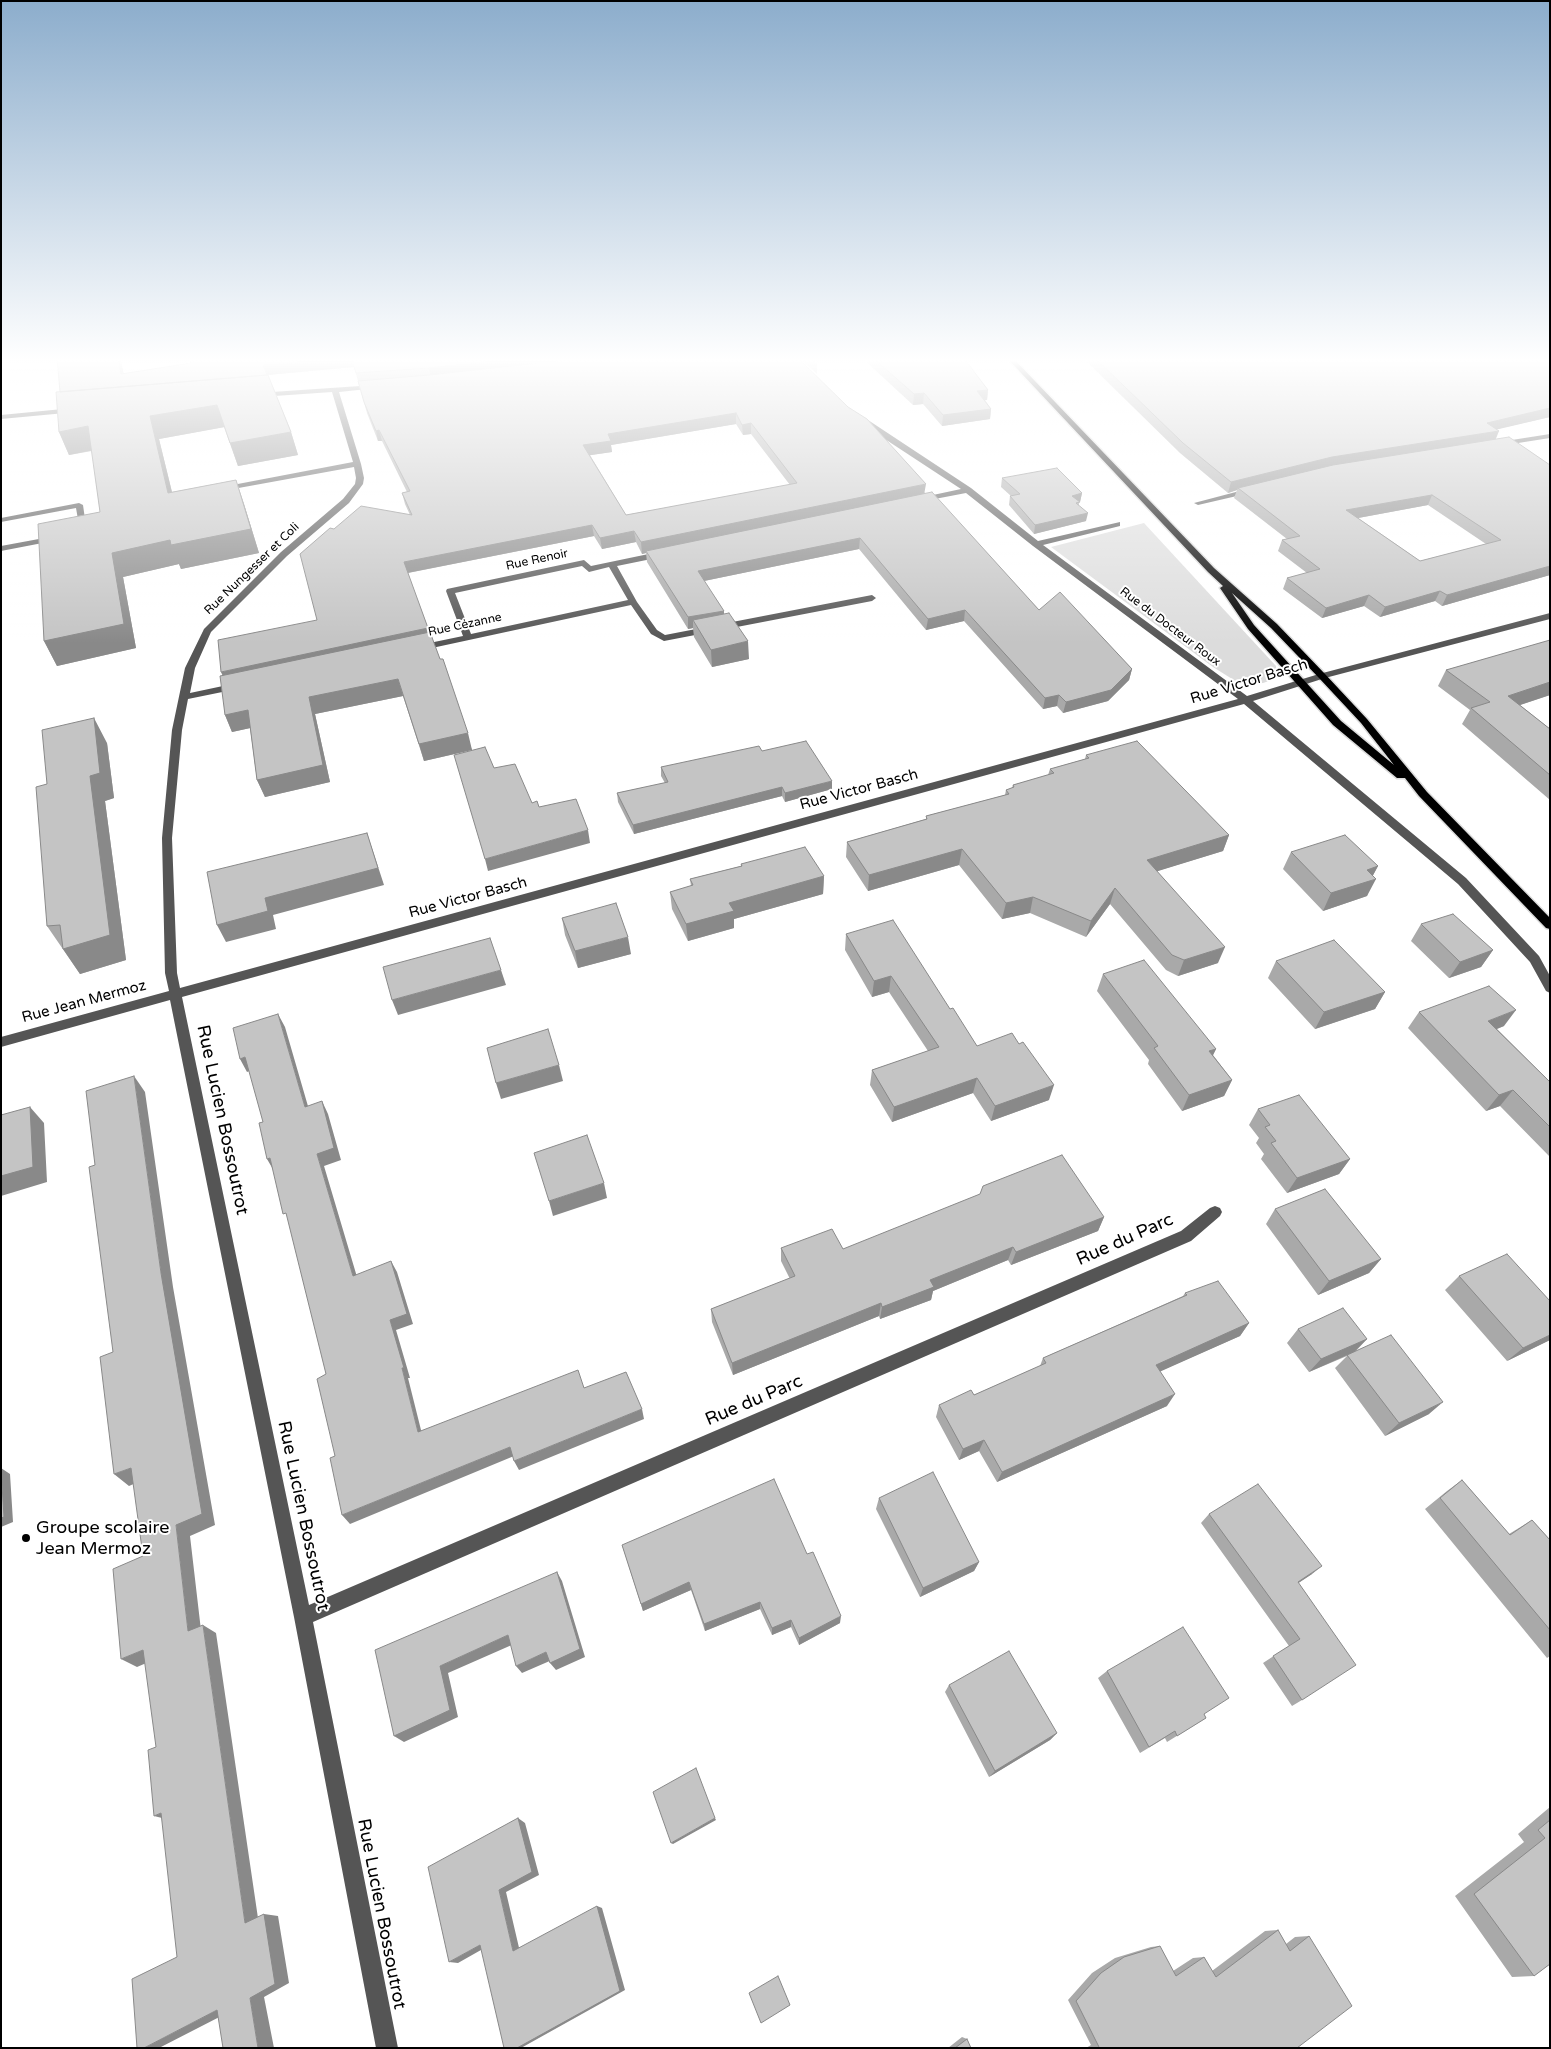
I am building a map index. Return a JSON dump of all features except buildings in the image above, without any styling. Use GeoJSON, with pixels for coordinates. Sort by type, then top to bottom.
{"type":"FeatureCollection","features":[{"type":"Feature","properties":{"kind":"main road"},"geometry":{"type":"LineString","coordinates":[[1100,453],[1211,570],[1274,626],[1322,676],[1364,721],[1424,794],[1550,925]]}},
{"type":"Feature","properties":{"kind":"main road"},"geometry":{"type":"LineString","coordinates":[[1211,570],[1251,627],[1337,723],[1424,794]]}},
{"type":"Feature","properties":{"kind":"street","name":"Rue Nungesser et Coli"},"geometry":{"type":"LineString","coordinates":[[176,994],[171,973],[168,838],[177,730],[190,668],[207,631],[284,554],[346,501],[359,484],[360,478],[353,453]]}},
{"type":"Feature","properties":{"kind":"street","name":"Rue du Docteur Roux"},"geometry":{"type":"LineString","coordinates":[[911,453],[968,490],[1036,544],[1246,700],[1462,881],[1534,959],[1550,988]]}},
{"type":"Feature","properties":{"kind":"street"},"geometry":{"type":"LineString","coordinates":[[213,491],[356,464]]}},
{"type":"Feature","properties":{"kind":"street"},"geometry":{"type":"LineString","coordinates":[[1198,503],[1264,487]]}},
{"type":"Feature","properties":{"kind":"street"},"geometry":{"type":"LineString","coordinates":[[914,502],[968,490]]}},
{"type":"Feature","properties":{"kind":"street"},"geometry":{"type":"LineString","coordinates":[[1,520],[79,505],[85,531],[76,533]]}},
{"type":"Feature","properties":{"kind":"street"},"geometry":{"type":"LineString","coordinates":[[1036,544],[1117,524]]}},
{"type":"Feature","properties":{"kind":"street"},"geometry":{"type":"LineString","coordinates":[[1,549],[66,535]]}},
{"type":"Feature","properties":{"kind":"street","name":"Rue Renoir"},"geometry":{"type":"LineString","coordinates":[[468,638],[450,590],[584,563],[589,569],[671,553]]}},
{"type":"Feature","properties":{"kind":"street"},"geometry":{"type":"LineString","coordinates":[[612,565],[633,602],[654,632],[664,638],[872,598]]}},
{"type":"Feature","properties":{"kind":"street","name":"Rue Cézanne"},"geometry":{"type":"LineString","coordinates":[[411,650],[633,602]]}},
{"type":"Feature","properties":{"kind":"street","name":"Rue Victor Basch"},"geometry":{"type":"LineString","coordinates":[[176,994],[1246,700],[1300,682],[1550,616]]}},
{"type":"Feature","properties":{"kind":"street"},"geometry":{"type":"LineString","coordinates":[[184,697],[250,683]]}},
{"type":"Feature","properties":{"kind":"street","name":"Rue Jean Mermoz"},"geometry":{"type":"LineString","coordinates":[[1,1042],[176,994]]}},
{"type":"Feature","properties":{"kind":"street","name":"Rue Lucien Bossoutrot"},"geometry":{"type":"LineString","coordinates":[[176,994],[303,1617],[387,2048]]}},
{"type":"Feature","properties":{"kind":"street","name":"Rue du Parc"},"geometry":{"type":"LineString","coordinates":[[303,1617],[1186,1236],[1215,1212]]}},
{"type":"Feature","properties":{"kind":"shaded area"},"geometry":{"type":"Polygon","coordinates":[[[1144,523],[1276,666],[1276,673],[1272,680],[1250,684],[1237,682],[1213,667],[1051,547],[1144,523]]]}},
{"type":"Feature","properties":{"kind":"place","name":"Groupe scolaire Jean Mermoz"},"geometry":{"type":"Point","coordinates":[26,1538]}}]}
